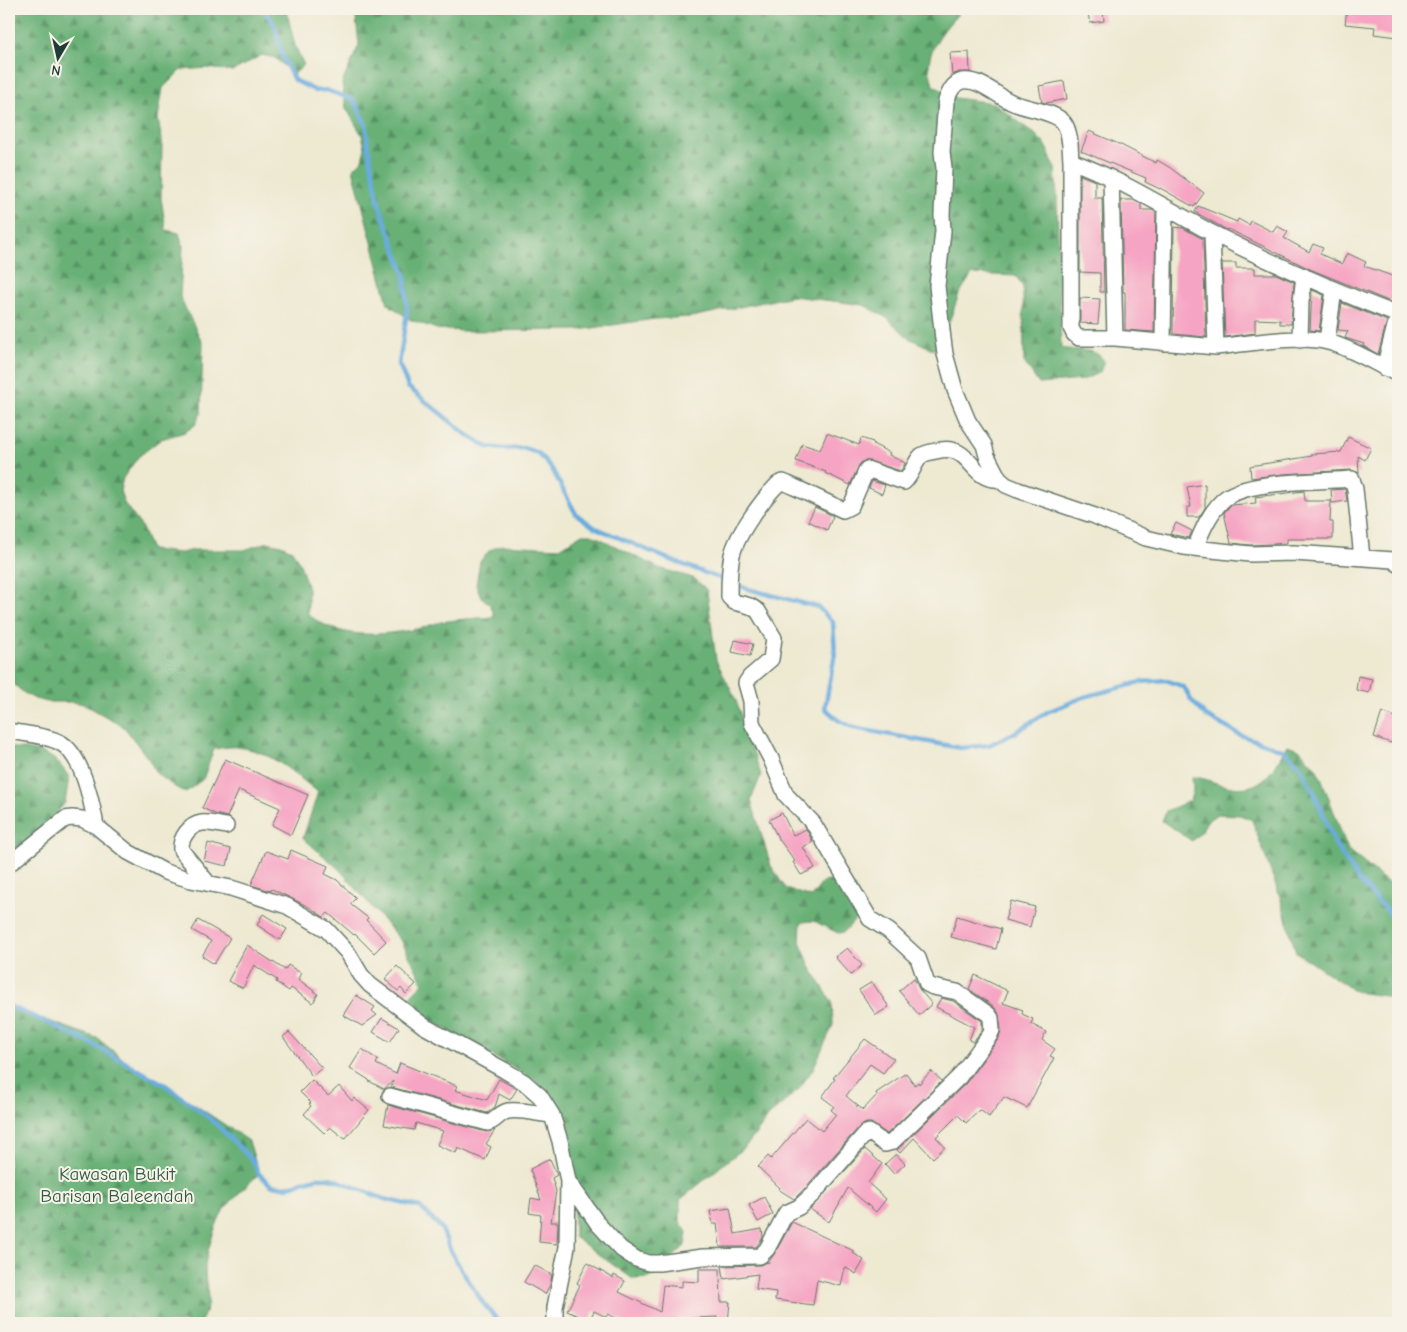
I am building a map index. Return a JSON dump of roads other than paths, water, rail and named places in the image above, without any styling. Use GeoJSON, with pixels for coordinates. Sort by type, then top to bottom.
{"type":"FeatureCollection","features":[{"type":"Feature","properties":{"kind":"street"},"geometry":{"type":"LineString","coordinates":[[1398,374],[1327,341],[1300,340],[1216,347],[1115,338],[1079,338],[1071,328],[1071,161],[1068,131],[1064,122],[1058,116],[1013,103],[982,85],[970,81],[962,81],[955,84],[946,101],[942,152],[944,168],[943,231],[938,286],[943,339],[955,390],[968,421],[984,445],[987,456],[999,479],[1012,488],[1095,516],[1146,538],[1184,547],[1250,554],[1294,553],[1393,560],[1398,564]]}},
{"type":"Feature","properties":{"kind":"street"},"geometry":{"type":"LineString","coordinates":[[1071,161],[1112,178],[1212,233],[1334,290],[1398,315],[1384,368]]}},
{"type":"Feature","properties":{"kind":"street"},"geometry":{"type":"LineString","coordinates":[[1112,178],[1115,338]]}},
{"type":"Feature","properties":{"kind":"street"},"geometry":{"type":"LineString","coordinates":[[1163,343],[1165,207]]}},
{"type":"Feature","properties":{"kind":"street"},"geometry":{"type":"LineString","coordinates":[[1212,233],[1216,347]]}},
{"type":"Feature","properties":{"kind":"street"},"geometry":{"type":"LineString","coordinates":[[1300,340],[1304,276]]}},
{"type":"Feature","properties":{"kind":"street"},"geometry":{"type":"LineString","coordinates":[[1327,341],[1334,290]]}},
{"type":"Feature","properties":{"kind":"street"},"geometry":{"type":"LineString","coordinates":[[568,1181],[598,1224],[620,1249],[636,1260],[659,1263],[703,1257],[760,1256],[767,1249],[786,1214],[814,1194],[866,1133],[869,1132],[885,1144],[892,1142],[959,1077],[990,1035],[992,1030],[991,1018],[988,1014],[957,992],[927,984],[918,958],[889,931],[870,919],[813,823],[786,794],[771,758],[752,723],[751,701],[746,687],[747,680],[771,659],[774,638],[758,611],[750,606],[734,602],[729,597],[729,574],[732,555],[742,532],[778,484],[788,484],[843,510],[850,506],[867,469],[904,482],[922,455],[941,449],[949,449],[965,457],[984,477],[992,480],[999,479]]}},
{"type":"Feature","properties":{"kind":"street"},"geometry":{"type":"LineString","coordinates":[[1195,548],[1206,522],[1222,500],[1237,492],[1257,486],[1352,479],[1356,489],[1362,558]]}},
{"type":"Feature","properties":{"kind":"street"},"geometry":{"type":"LineString","coordinates":[[9,731],[60,742],[76,758],[90,796],[96,826]]}},
{"type":"Feature","properties":{"kind":"street"},"geometry":{"type":"LineString","coordinates":[[9,864],[65,819],[82,819],[96,826],[128,852],[165,872],[231,888],[287,906],[326,929],[348,953],[361,976],[370,985],[424,1026],[524,1082],[540,1096],[552,1115],[560,1141],[568,1181],[567,1248],[555,1307],[555,1323]]}},
{"type":"Feature","properties":{"kind":"street"},"geometry":{"type":"LineString","coordinates":[[207,882],[181,850],[182,838],[195,825],[202,823],[226,826]]}},
{"type":"Feature","properties":{"kind":"street"},"geometry":{"type":"LineString","coordinates":[[390,1096],[488,1123],[494,1121],[500,1114],[508,1111],[552,1115]]}},
{"type":"Feature","properties":{"kind":"waterway"},"geometry":{"type":"LineString","coordinates":[[264,9],[275,26],[282,56],[294,80],[316,91],[326,90],[354,100],[366,125],[379,204],[405,275],[407,312],[399,364],[408,387],[466,434],[487,447],[504,449],[523,448],[538,453],[552,469],[576,514],[594,527],[668,559],[748,589],[818,607],[833,622],[835,653],[825,708],[838,720],[854,728],[961,748],[989,745],[1016,732],[1047,712],[1084,697],[1141,682],[1166,680],[1184,687],[1191,700],[1206,716],[1240,735],[1285,751],[1300,766],[1314,792],[1335,844],[1358,879],[1389,913],[1398,919]]}},
{"type":"Feature","properties":{"kind":"waterway"},"geometry":{"type":"LineString","coordinates":[[9,1006],[92,1044],[167,1086],[212,1120],[253,1161],[259,1174],[271,1185],[286,1187],[316,1178],[328,1178],[384,1199],[420,1207],[442,1229],[450,1250],[463,1272],[483,1303],[500,1323]]}},
{"type":"Feature","properties":{"kind":"park label","name":"Kawasan Bukit Barisan Baleendah"},"geometry":{"type":"Point","coordinates":[117,1184]}}]}
